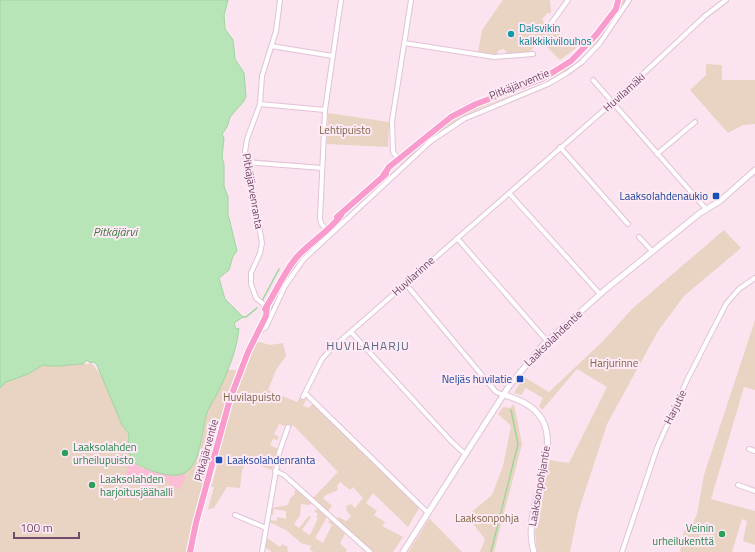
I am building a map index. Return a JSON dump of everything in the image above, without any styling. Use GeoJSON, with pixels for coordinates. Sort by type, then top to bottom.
{"type":"FeatureCollection","features":[{"type":"Feature","properties":{"kind":"main road","name":"Pitkäjärventie"},"geometry":{"type":"LineString","coordinates":[[190,552],[196,523],[221,429],[240,370],[260,324],[261,317],[290,265],[383,176],[387,169],[438,126],[463,111],[527,85],[560,69],[588,45],[612,13],[614,5],[618,0]]}},
{"type":"Feature","properties":{"kind":"street","name":"Pitkäjärvenranta"},"geometry":{"type":"LineString","coordinates":[[267,307],[256,298],[251,284],[251,273],[260,253],[262,243],[245,152],[247,139],[260,104],[262,76],[276,31],[280,0]]}},
{"type":"Feature","properties":{"kind":"street"},"geometry":{"type":"LineString","coordinates":[[326,230],[321,223],[320,218],[325,110],[341,0]]}},
{"type":"Feature","properties":{"kind":"street"},"geometry":{"type":"LineString","coordinates":[[400,169],[393,152],[392,121],[411,0]]}},
{"type":"Feature","properties":{"kind":"street"},"geometry":{"type":"LineString","coordinates":[[550,25],[568,0]]}},
{"type":"Feature","properties":{"kind":"street","name":"Pitkäjärventie"},"geometry":{"type":"LineString","coordinates":[[256,333],[266,327],[285,286],[303,260],[400,169],[434,139],[464,119],[548,84],[578,65],[605,36],[629,0]]}},
{"type":"Feature","properties":{"kind":"street","name":"Huvilamäki"},"geometry":{"type":"LineString","coordinates":[[534,170],[612,103],[726,0]]}},
{"type":"Feature","properties":{"kind":"street"},"geometry":{"type":"LineString","coordinates":[[404,43],[494,57],[533,54]]}},
{"type":"Feature","properties":{"kind":"street"},"geometry":{"type":"LineString","coordinates":[[271,46],[333,56]]}},
{"type":"Feature","properties":{"kind":"street"},"geometry":{"type":"LineString","coordinates":[[594,80],[612,103],[706,209]]}},
{"type":"Feature","properties":{"kind":"street"},"geometry":{"type":"LineString","coordinates":[[260,104],[325,110]]}},
{"type":"Feature","properties":{"kind":"street"},"geometry":{"type":"LineString","coordinates":[[658,154],[695,122]]}},
{"type":"Feature","properties":{"kind":"street"},"geometry":{"type":"LineString","coordinates":[[560,147],[628,224]]}},
{"type":"Feature","properties":{"kind":"street"},"geometry":{"type":"LineString","coordinates":[[246,162],[322,168]]}},
{"type":"Feature","properties":{"kind":"street","name":"Huvilarinne"},"geometry":{"type":"LineString","coordinates":[[428,513],[304,395],[322,359],[350,332],[534,170]]}},
{"type":"Feature","properties":{"kind":"street","name":"Laaksolahdentie"},"geometry":{"type":"LineString","coordinates":[[403,552],[504,394],[522,369],[547,341],[652,251],[706,209],[720,201],[754,173]]}},
{"type":"Feature","properties":{"kind":"street"},"geometry":{"type":"LineString","coordinates":[[509,193],[600,294]]}},
{"type":"Feature","properties":{"kind":"street"},"geometry":{"type":"LineString","coordinates":[[639,236],[652,251]]}},
{"type":"Feature","properties":{"kind":"street"},"geometry":{"type":"LineString","coordinates":[[457,238],[547,341]]}},
{"type":"Feature","properties":{"kind":"street","name":"Harjutie"},"geometry":{"type":"LineString","coordinates":[[622,552],[657,448],[688,378],[726,304],[739,289],[755,278]]}},
{"type":"Feature","properties":{"kind":"street"},"geometry":{"type":"LineString","coordinates":[[405,283],[496,392],[504,394]]}},
{"type":"Feature","properties":{"kind":"street"},"geometry":{"type":"LineString","coordinates":[[350,332],[460,451],[465,454]]}},
{"type":"Feature","properties":{"kind":"street","name":"Laaksonpohjantie"},"geometry":{"type":"LineString","coordinates":[[504,394],[538,412],[547,429],[545,459],[532,528],[534,552]]}},
{"type":"Feature","properties":{"kind":"street"},"geometry":{"type":"LineString","coordinates":[[262,552],[275,471],[281,446],[288,427]]}},
{"type":"Feature","properties":{"kind":"street"},"geometry":{"type":"LineString","coordinates":[[749,449],[755,451]]}},
{"type":"Feature","properties":{"kind":"street"},"geometry":{"type":"LineString","coordinates":[[275,471],[284,475],[370,552]]}},
{"type":"Feature","properties":{"kind":"street"},"geometry":{"type":"LineString","coordinates":[[738,485],[755,490]]}},
{"type":"Feature","properties":{"kind":"street"},"geometry":{"type":"LineString","coordinates":[[235,515],[266,528]]}},
{"type":"Feature","properties":{"kind":"green space"},"geometry":{"type":"Polygon","coordinates":[[[503,0],[550,0],[551,13],[547,13],[542,20],[576,48],[560,60],[545,45],[534,47],[529,53],[507,55],[506,51],[503,49],[498,51],[497,55],[478,52],[482,30],[503,0]]]}},
{"type":"Feature","properties":{"kind":"green space"},"geometry":{"type":"Polygon","coordinates":[[[623,0],[627,0],[593,48],[592,47],[623,0]]]}},
{"type":"Feature","properties":{"kind":"green space"},"geometry":{"type":"Polygon","coordinates":[[[571,64],[573,66],[546,82],[490,104],[462,117],[438,133],[402,165],[400,165],[421,144],[452,120],[487,103],[536,84],[571,64]]]}},
{"type":"Feature","properties":{"kind":"green space"},"geometry":{"type":"Polygon","coordinates":[[[706,64],[722,65],[722,80],[755,80],[755,124],[743,125],[728,133],[690,90],[706,75],[706,64]]]}},
{"type":"Feature","properties":{"kind":"green space","name":"Lehtipuisto"},"geometry":{"type":"Polygon","coordinates":[[[328,113],[389,122],[388,147],[327,144],[328,113]]]}},
{"type":"Feature","properties":{"kind":"green space"},"geometry":{"type":"Polygon","coordinates":[[[395,170],[395,172],[339,225],[338,224],[395,170]]]}},
{"type":"Feature","properties":{"kind":"green space"},"geometry":{"type":"Polygon","coordinates":[[[335,225],[338,227],[301,261],[270,316],[268,315],[279,288],[296,262],[335,225]]]}},
{"type":"Feature","properties":{"kind":"green space","name":"Harjurinne"},"geometry":{"type":"Polygon","coordinates":[[[724,230],[741,248],[684,296],[658,331],[607,424],[578,513],[570,552],[537,552],[535,532],[549,460],[569,463],[607,387],[577,369],[542,410],[539,406],[543,398],[526,388],[521,395],[514,393],[524,377],[549,392],[602,342],[633,308],[724,230]]]}},
{"type":"Feature","properties":{"kind":"green space"},"geometry":{"type":"Polygon","coordinates":[[[755,320],[755,390],[744,387],[711,499],[755,511],[755,545],[743,541],[747,521],[742,519],[732,552],[680,552],[684,532],[693,523],[697,514],[704,475],[755,320]]]}},
{"type":"Feature","properties":{"kind":"green space","name":"Huvilapuisto"},"geometry":{"type":"Polygon","coordinates":[[[256,341],[270,345],[283,343],[286,356],[276,370],[268,390],[297,402],[301,396],[307,398],[303,406],[309,408],[315,401],[419,508],[408,527],[373,493],[366,503],[377,511],[374,515],[385,522],[382,526],[403,537],[393,552],[373,552],[336,519],[339,517],[346,521],[351,516],[346,510],[346,506],[351,504],[355,508],[363,498],[353,487],[350,490],[340,482],[337,486],[338,489],[323,498],[332,506],[327,513],[312,499],[338,472],[293,425],[291,428],[279,424],[274,434],[279,437],[277,440],[273,439],[270,445],[278,449],[272,470],[246,461],[242,471],[240,488],[227,487],[214,508],[208,509],[214,487],[211,487],[231,404],[240,378],[256,341]]]}},
{"type":"Feature","properties":{"kind":"green space","name":"Laaksolahden urheilupuisto"},"geometry":{"type":"Polygon","coordinates":[[[0,364],[92,364],[99,372],[111,396],[122,425],[129,434],[128,446],[132,461],[142,468],[177,475],[188,470],[200,450],[207,411],[227,370],[237,370],[217,430],[214,432],[211,429],[210,431],[213,446],[188,552],[0,552],[0,364]]]}},
{"type":"Feature","properties":{"kind":"green space","name":"Laaksonpohja"},"geometry":{"type":"Polygon","coordinates":[[[514,404],[522,444],[494,552],[480,552],[485,539],[467,516],[492,495],[503,466],[511,426],[498,414],[503,407],[510,408],[514,404]]]}},
{"type":"Feature","properties":{"kind":"green space"},"geometry":{"type":"Polygon","coordinates":[[[296,489],[312,503],[309,505],[301,504],[300,515],[294,524],[299,528],[309,516],[311,517],[302,530],[310,535],[318,518],[316,517],[318,514],[314,511],[318,509],[327,517],[315,538],[323,543],[332,525],[328,522],[330,520],[345,534],[340,543],[347,550],[346,552],[314,552],[310,550],[311,546],[301,543],[286,530],[269,522],[270,520],[277,521],[277,517],[286,519],[286,511],[274,509],[273,515],[270,515],[272,508],[288,505],[290,498],[295,494],[294,492],[296,489]]]}},
{"type":"Feature","properties":{"kind":"green space","name":"Laaksonpohja"},"geometry":{"type":"Polygon","coordinates":[[[430,519],[462,552],[408,552],[430,519]]]}},
{"type":"Feature","properties":{"kind":"green space"},"geometry":{"type":"Polygon","coordinates":[[[267,538],[280,547],[282,544],[288,547],[287,550],[289,552],[272,552],[265,547],[267,538]]]}},
{"type":"Feature","properties":{"kind":"sand"},"geometry":{"type":"Polygon","coordinates":[[[132,461],[142,468],[181,475],[184,473],[185,478],[180,490],[169,484],[169,482],[162,481],[162,479],[153,478],[152,482],[147,488],[133,480],[126,480],[123,478],[127,472],[129,463],[132,461]]]}},
{"type":"Feature","properties":{"kind":"water","name":"Pitkäjärvi"},"geometry":{"type":"Polygon","coordinates":[[[0,0],[228,0],[224,15],[225,29],[233,40],[235,59],[244,73],[246,96],[244,101],[230,117],[227,127],[222,134],[224,138],[222,158],[224,164],[224,186],[228,197],[228,214],[237,251],[233,256],[229,270],[219,278],[225,299],[243,317],[234,323],[236,329],[239,328],[234,353],[217,394],[207,413],[198,454],[191,467],[186,472],[166,475],[132,461],[128,446],[129,434],[122,425],[97,365],[94,362],[90,363],[87,360],[83,364],[58,366],[43,365],[28,374],[6,382],[0,388],[0,0]]]}},
{"type":"Feature","properties":{"kind":"waterway"},"geometry":{"type":"LineString","coordinates":[[262,301],[279,269]]}},
{"type":"Feature","properties":{"kind":"waterway"},"geometry":{"type":"LineString","coordinates":[[243,317],[246,317],[257,308]]}},
{"type":"Feature","properties":{"kind":"waterway"},"geometry":{"type":"LineString","coordinates":[[491,552],[518,444],[511,410]]}},
{"type":"Feature","properties":{"kind":"place","name":"Dalsvikin kalkkikivilouhos"},"geometry":{"type":"Point","coordinates":[511,34]}},
{"type":"Feature","properties":{"kind":"place","name":"Laaksolahdenaukio"},"geometry":{"type":"Point","coordinates":[716,196]}},
{"type":"Feature","properties":{"kind":"place","name":"Neljäs huvilatie"},"geometry":{"type":"Point","coordinates":[520,379]}},
{"type":"Feature","properties":{"kind":"place","name":"Laaksolahden urheilupuisto"},"geometry":{"type":"Point","coordinates":[65,453]}},
{"type":"Feature","properties":{"kind":"place","name":"Laaksolahdenranta"},"geometry":{"type":"Point","coordinates":[219,460]}},
{"type":"Feature","properties":{"kind":"place","name":"Laaksolahden harjoitusjäähalli"},"geometry":{"type":"Point","coordinates":[92,485]}},
{"type":"Feature","properties":{"kind":"place","name":"Veinin urheilukenttä"},"geometry":{"type":"Point","coordinates":[722,534]}},
{"type":"Feature","properties":{"kind":"district","name":"HUVILAHARJU"},"geometry":{"type":"Point","coordinates":[368,345]}}]}
